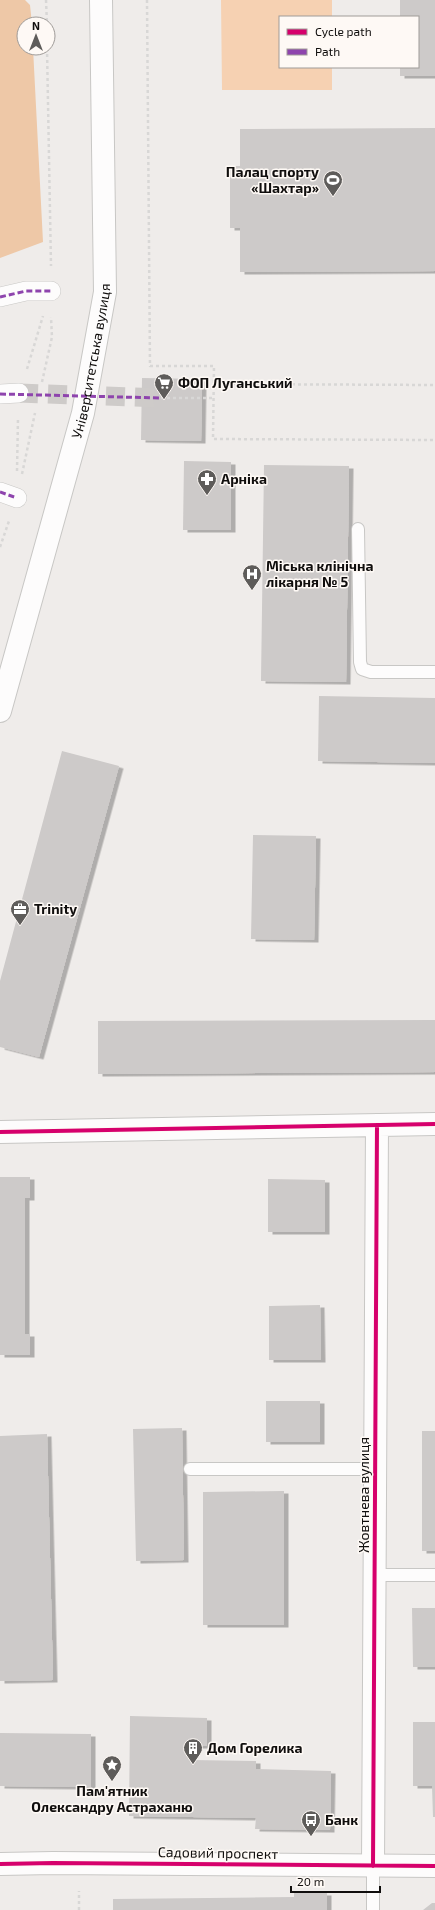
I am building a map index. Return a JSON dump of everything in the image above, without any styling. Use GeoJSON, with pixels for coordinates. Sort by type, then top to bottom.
{"type":"FeatureCollection","features":[{"type":"Feature","properties":{"kind":"street","name":"Університетська вулиця"},"geometry":{"type":"LineString","coordinates":[[0,711],[83,413],[105,292],[101,0]]}},
{"type":"Feature","properties":{"kind":"street"},"geometry":{"type":"LineString","coordinates":[[0,297],[26,291],[51,291]]}},
{"type":"Feature","properties":{"kind":"street"},"geometry":{"type":"LineString","coordinates":[[0,394],[19,393]]}},
{"type":"Feature","properties":{"kind":"street"},"geometry":{"type":"LineString","coordinates":[[0,1132],[435,1124]]}},
{"type":"Feature","properties":{"kind":"street","name":"Жовтнева вулиця"},"geometry":{"type":"LineString","coordinates":[[373,1866],[377,1125]]}},
{"type":"Feature","properties":{"kind":"street","name":"Садовий проспект"},"geometry":{"type":"LineString","coordinates":[[0,1864],[53,1863],[435,1866]]}},
{"type":"Feature","properties":{"kind":"lane"},"geometry":{"type":"LineString","coordinates":[[358,529],[360,662],[362,669],[370,672],[435,672]]}},
{"type":"Feature","properties":{"kind":"lane"},"geometry":{"type":"LineString","coordinates":[[190,1469],[376,1469]]}},
{"type":"Feature","properties":{"kind":"lane"},"geometry":{"type":"LineString","coordinates":[[375,1575],[435,1575]]}},
{"type":"Feature","properties":{"kind":"lane"},"geometry":{"type":"LineString","coordinates":[[373,1866],[373,1910]]}},
{"type":"Feature","properties":{"kind":"path"},"geometry":{"type":"LineString","coordinates":[[46,0],[47,16]]}},
{"type":"Feature","properties":{"kind":"path"},"geometry":{"type":"LineString","coordinates":[[147,0],[150,366],[214,366],[213,439],[435,440]]}},
{"type":"Feature","properties":{"kind":"path"},"geometry":{"type":"LineString","coordinates":[[214,384],[435,385]]}},
{"type":"Feature","properties":{"kind":"path"},"geometry":{"type":"LineString","coordinates":[[162,398],[214,398]]}},
{"type":"Feature","properties":{"kind":"path"},"geometry":{"type":"LineString","coordinates":[[79,1884],[79,1910]]}},
{"type":"Feature","properties":{"kind":"shaded area"},"geometry":{"type":"Polygon","coordinates":[[[0,0],[25,0],[30,5],[31,16],[16,16],[16,56],[33,56],[43,242],[0,258],[0,0]]]}},
{"type":"Feature","properties":{"kind":"shaded area"},"geometry":{"type":"Polygon","coordinates":[[[221,0],[332,0],[332,16],[279,16],[279,68],[332,68],[332,90],[222,90],[221,0]]]}},
{"type":"Feature","properties":{"kind":"building"},"geometry":{"type":"Polygon","coordinates":[[[400,0],[435,0],[435,76],[400,76],[400,68],[419,68],[419,16],[400,16],[400,0]]]}},
{"type":"Feature","properties":{"kind":"building","name":"Палац спорту «Шахтар»"},"geometry":{"type":"Polygon","coordinates":[[[435,128],[435,271],[240,272],[240,228],[230,228],[230,166],[240,166],[240,129],[435,128]]]}},
{"type":"Feature","properties":{"kind":"building"},"geometry":{"type":"Polygon","coordinates":[[[142,378],[202,379],[201,441],[141,440],[142,378]]]}},
{"type":"Feature","properties":{"kind":"building","name":"Арніка"},"geometry":{"type":"Polygon","coordinates":[[[184,461],[231,462],[231,530],[183,530],[184,461]]]}},
{"type":"Feature","properties":{"kind":"building"},"geometry":{"type":"Polygon","coordinates":[[[264,465],[349,466],[346,682],[261,681],[264,465]]]}},
{"type":"Feature","properties":{"kind":"building"},"geometry":{"type":"Polygon","coordinates":[[[319,696],[435,698],[435,763],[318,761],[319,696]]]}},
{"type":"Feature","properties":{"kind":"building"},"geometry":{"type":"Polygon","coordinates":[[[62,751],[119,766],[39,1057],[0,1047],[0,981],[62,751]]]}},
{"type":"Feature","properties":{"kind":"building"},"geometry":{"type":"Polygon","coordinates":[[[253,835],[316,836],[314,940],[251,939],[253,835]]]}},
{"type":"Feature","properties":{"kind":"building"},"geometry":{"type":"Polygon","coordinates":[[[435,1020],[435,1072],[98,1074],[98,1021],[435,1020]]]}},
{"type":"Feature","properties":{"kind":"building"},"geometry":{"type":"Polygon","coordinates":[[[0,1177],[30,1177],[30,1198],[25,1198],[25,1334],[30,1334],[30,1355],[0,1355],[0,1177]]]}},
{"type":"Feature","properties":{"kind":"building"},"geometry":{"type":"Polygon","coordinates":[[[268,1179],[325,1180],[325,1232],[268,1232],[268,1179]]]}},
{"type":"Feature","properties":{"kind":"building"},"geometry":{"type":"Polygon","coordinates":[[[320,1305],[321,1360],[269,1360],[269,1306],[320,1305]]]}},
{"type":"Feature","properties":{"kind":"building"},"geometry":{"type":"Polygon","coordinates":[[[266,1401],[320,1401],[320,1442],[266,1442],[266,1401]]]}},
{"type":"Feature","properties":{"kind":"building"},"geometry":{"type":"Polygon","coordinates":[[[182,1428],[184,1560],[136,1561],[133,1429],[182,1428]]]}},
{"type":"Feature","properties":{"kind":"building"},"geometry":{"type":"Polygon","coordinates":[[[422,1431],[435,1431],[435,1551],[422,1551],[422,1431]]]}},
{"type":"Feature","properties":{"kind":"building"},"geometry":{"type":"Polygon","coordinates":[[[47,1434],[53,1680],[0,1681],[0,1436],[47,1434]]]}},
{"type":"Feature","properties":{"kind":"building"},"geometry":{"type":"Polygon","coordinates":[[[284,1491],[284,1625],[203,1625],[203,1492],[284,1491]]]}},
{"type":"Feature","properties":{"kind":"building"},"geometry":{"type":"Polygon","coordinates":[[[412,1608],[435,1608],[435,1667],[413,1667],[412,1608]]]}},
{"type":"Feature","properties":{"kind":"building","name":"Дом Горелика"},"geometry":{"type":"Polygon","coordinates":[[[130,1716],[207,1718],[207,1746],[191,1746],[191,1760],[256,1761],[256,1769],[331,1771],[330,1830],[255,1829],[256,1818],[129,1816],[130,1716]]]}},
{"type":"Feature","properties":{"kind":"building"},"geometry":{"type":"Polygon","coordinates":[[[413,1722],[435,1722],[435,1817],[433,1817],[432,1786],[413,1786],[413,1722]]]}},
{"type":"Feature","properties":{"kind":"building"},"geometry":{"type":"Polygon","coordinates":[[[0,1733],[91,1734],[91,1787],[0,1786],[0,1733]]]}},
{"type":"Feature","properties":{"kind":"building"},"geometry":{"type":"Polygon","coordinates":[[[294,1893],[327,1893],[327,1910],[113,1910],[113,1899],[294,1897],[294,1893]]]}},
{"type":"Feature","properties":{"kind":"building"},"geometry":{"type":"Polygon","coordinates":[[[432,1903],[435,1903],[435,1910],[423,1910],[432,1903]]]}},
{"type":"Feature","properties":{"kind":"tunnel"},"geometry":{"type":"LineString","coordinates":[[19,393],[161,398]]}},
{"type":"Feature","properties":{"kind":"marked path"},"geometry":{"type":"LineString","coordinates":[[0,297],[26,291],[51,291]]}},
{"type":"Feature","properties":{"kind":"marked path"},"geometry":{"type":"LineString","coordinates":[[0,394],[161,398]]}},
{"type":"Feature","properties":{"kind":"marked path"},"geometry":{"type":"LineString","coordinates":[[0,492],[17,498]]}},
{"type":"Feature","properties":{"kind":"cycle path"},"geometry":{"type":"LineString","coordinates":[[0,1132],[435,1124]]}},
{"type":"Feature","properties":{"kind":"cycle path"},"geometry":{"type":"LineString","coordinates":[[373,1866],[377,1125]]}},
{"type":"Feature","properties":{"kind":"cycle path"},"geometry":{"type":"LineString","coordinates":[[0,1864],[53,1863],[435,1866]]}},
{"type":"Feature","properties":{"kind":"place","name":"Палац спорту «Шахтар»"},"geometry":{"type":"Point","coordinates":[333,197]}},
{"type":"Feature","properties":{"kind":"place","name":"ФОП Луганський"},"geometry":{"type":"Point","coordinates":[164,400]}},
{"type":"Feature","properties":{"kind":"place","name":"Арніка"},"geometry":{"type":"Point","coordinates":[207,496]}},
{"type":"Feature","properties":{"kind":"place","name":"Міська клінічна лікарня № 5"},"geometry":{"type":"Point","coordinates":[252,591]}},
{"type":"Feature","properties":{"kind":"place","name":"Trinity"},"geometry":{"type":"Point","coordinates":[20,926]}},
{"type":"Feature","properties":{"kind":"place","name":"Дом Горелика"},"geometry":{"type":"Point","coordinates":[193,1765]}},
{"type":"Feature","properties":{"kind":"place","name":"Пам'ятник Олександру Астраханю"},"geometry":{"type":"Point","coordinates":[112,1782]}},
{"type":"Feature","properties":{"kind":"place","name":"Банк"},"geometry":{"type":"Point","coordinates":[311,1837]}}]}
